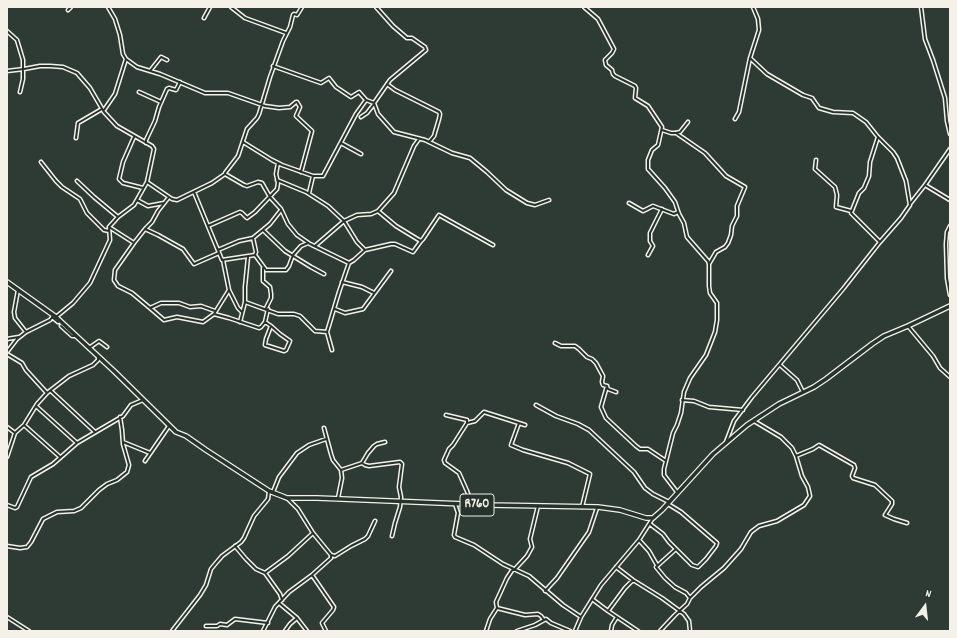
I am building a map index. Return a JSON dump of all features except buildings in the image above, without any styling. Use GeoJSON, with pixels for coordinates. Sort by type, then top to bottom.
{"type":"FeatureCollection","features":[{"type":"Feature","properties":{"kind":"main road","name":"R760"},"geometry":{"type":"LineString","coordinates":[[7,282],[54,316],[98,356],[176,432],[186,436],[271,492],[287,498],[598,507],[620,510],[646,518],[653,518]]}},
{"type":"Feature","properties":{"kind":"main road"},"geometry":{"type":"LineString","coordinates":[[653,518],[725,444],[753,421],[779,404],[826,380],[884,336],[950,306]]}},
{"type":"Feature","properties":{"kind":"street"},"geometry":{"type":"LineString","coordinates":[[68,10],[71,7]]}},
{"type":"Feature","properties":{"kind":"street"},"geometry":{"type":"LineString","coordinates":[[108,7],[117,24],[122,49],[126,58],[137,67],[150,70],[205,94],[228,93],[262,105],[282,108],[291,107],[296,101],[299,103],[300,107],[296,116],[312,131],[301,172]]}},
{"type":"Feature","properties":{"kind":"street"},"geometry":{"type":"LineString","coordinates":[[204,18],[210,7]]}},
{"type":"Feature","properties":{"kind":"street"},"geometry":{"type":"LineString","coordinates":[[230,7],[244,18],[286,33]]}},
{"type":"Feature","properties":{"kind":"street"},"geometry":{"type":"LineString","coordinates":[[147,182],[169,197],[179,200],[212,183],[225,174],[238,156],[246,131],[257,118],[273,66],[286,33],[294,14],[297,15],[302,7]]}},
{"type":"Feature","properties":{"kind":"street"},"geometry":{"type":"LineString","coordinates":[[361,117],[370,111],[387,84],[426,50],[425,47],[412,38],[407,38],[392,26],[376,7]]}},
{"type":"Feature","properties":{"kind":"street"},"geometry":{"type":"LineString","coordinates":[[584,7],[598,19],[614,49],[605,60],[606,65],[612,70],[612,74],[636,87],[635,98],[648,106],[653,116],[662,127],[658,145],[652,150],[648,160],[648,169],[676,203],[688,239],[709,264]]}},
{"type":"Feature","properties":{"kind":"street"},"geometry":{"type":"LineString","coordinates":[[735,119],[739,112],[750,58],[759,30],[758,19],[753,7]]}},
{"type":"Feature","properties":{"kind":"street"},"geometry":{"type":"LineString","coordinates":[[921,7],[924,39],[933,60],[945,100],[950,134]]}},
{"type":"Feature","properties":{"kind":"street"},"geometry":{"type":"LineString","coordinates":[[7,31],[17,40],[23,60],[24,69],[20,92]]}},
{"type":"Feature","properties":{"kind":"street"},"geometry":{"type":"LineString","coordinates":[[150,70],[161,57],[167,60]]}},
{"type":"Feature","properties":{"kind":"street"},"geometry":{"type":"LineString","coordinates":[[76,138],[78,123],[103,109],[115,94],[126,58]]}},
{"type":"Feature","properties":{"kind":"street"},"geometry":{"type":"LineString","coordinates":[[750,58],[767,74],[803,95],[812,98],[819,108],[833,112],[854,113],[866,122],[893,152],[899,163],[907,186],[910,205]]}},
{"type":"Feature","properties":{"kind":"street"},"geometry":{"type":"LineString","coordinates":[[7,71],[50,66],[63,67],[77,73],[90,88],[106,115],[117,126],[154,148],[147,182],[134,205],[118,217],[109,227],[111,236],[110,240],[90,284],[73,303],[39,326],[19,337],[7,353],[22,363],[26,370],[43,387],[47,394]]}},
{"type":"Feature","properties":{"kind":"street"},"geometry":{"type":"LineString","coordinates":[[273,66],[321,83],[329,78],[336,87],[350,97],[353,97],[358,92],[366,100],[374,104],[378,114],[394,132],[429,142],[452,153],[470,158],[506,190],[527,203],[535,205],[549,200]]}},
{"type":"Feature","properties":{"kind":"street"},"geometry":{"type":"LineString","coordinates":[[146,143],[167,89],[176,90],[180,82]]}},
{"type":"Feature","properties":{"kind":"street"},"geometry":{"type":"LineString","coordinates":[[387,84],[394,90],[439,112],[439,119],[434,136],[429,142]]}},
{"type":"Feature","properties":{"kind":"street"},"geometry":{"type":"LineString","coordinates":[[139,92],[161,102]]}},
{"type":"Feature","properties":{"kind":"street"},"geometry":{"type":"LineString","coordinates":[[243,142],[278,163],[312,176],[320,177],[325,174],[356,114],[366,100]]}},
{"type":"Feature","properties":{"kind":"street"},"geometry":{"type":"LineString","coordinates":[[662,130],[671,133],[680,132],[688,122]]}},
{"type":"Feature","properties":{"kind":"street"},"geometry":{"type":"LineString","coordinates":[[676,133],[705,153],[726,176],[746,188],[737,206],[737,216],[732,226],[728,243],[725,247],[716,252],[709,264],[710,293],[717,304],[714,332],[706,355],[690,378],[682,400],[677,425],[673,433],[666,461],[664,475],[678,493]]}},
{"type":"Feature","properties":{"kind":"street"},"geometry":{"type":"LineString","coordinates":[[134,137],[119,175],[120,180],[130,185],[143,188]]}},
{"type":"Feature","properties":{"kind":"street"},"geometry":{"type":"LineString","coordinates":[[850,211],[869,176],[870,162],[878,137]]}},
{"type":"Feature","properties":{"kind":"street"},"geometry":{"type":"LineString","coordinates":[[314,247],[344,221],[357,215],[371,214],[378,211],[394,193],[414,146],[419,139]]}},
{"type":"Feature","properties":{"kind":"street"},"geometry":{"type":"LineString","coordinates":[[341,143],[361,154]]}},
{"type":"Feature","properties":{"kind":"street"},"geometry":{"type":"LineString","coordinates":[[725,444],[734,421],[752,397],[901,218],[950,150]]}},
{"type":"Feature","properties":{"kind":"street"},"geometry":{"type":"LineString","coordinates":[[816,160],[814,168],[835,187],[836,207],[850,211],[852,215],[864,224],[880,242]]}},
{"type":"Feature","properties":{"kind":"street"},"geometry":{"type":"LineString","coordinates":[[41,162],[56,181],[80,199],[87,213],[104,230],[109,231]]}},
{"type":"Feature","properties":{"kind":"street"},"geometry":{"type":"LineString","coordinates":[[208,226],[240,212],[249,218],[278,189],[276,174],[278,163]]}},
{"type":"Feature","properties":{"kind":"street"},"geometry":{"type":"LineString","coordinates":[[225,174],[244,186],[258,182],[262,183],[270,197],[281,209],[288,224],[293,230],[314,247],[349,263]]}},
{"type":"Feature","properties":{"kind":"street"},"geometry":{"type":"LineString","coordinates":[[309,193],[312,176]]}},
{"type":"Feature","properties":{"kind":"street"},"geometry":{"type":"LineString","coordinates":[[277,180],[309,193],[328,206],[344,221],[357,242],[365,250]]}},
{"type":"Feature","properties":{"kind":"street"},"geometry":{"type":"LineString","coordinates":[[77,181],[118,217]]}},
{"type":"Feature","properties":{"kind":"street"},"geometry":{"type":"LineString","coordinates":[[925,185],[950,200]]}},
{"type":"Feature","properties":{"kind":"street"},"geometry":{"type":"LineString","coordinates":[[194,191],[223,260],[229,290],[238,308],[242,312]]}},
{"type":"Feature","properties":{"kind":"street"},"geometry":{"type":"LineString","coordinates":[[169,197],[158,211],[152,222],[116,267],[114,280],[118,286],[132,293],[166,320],[177,317],[203,322],[214,314],[229,290]]}},
{"type":"Feature","properties":{"kind":"street"},"geometry":{"type":"LineString","coordinates":[[137,200],[148,206],[165,203]]}},
{"type":"Feature","properties":{"kind":"street"},"geometry":{"type":"LineString","coordinates":[[629,203],[643,211],[653,206],[673,214],[678,212]]}},
{"type":"Feature","properties":{"kind":"street"},"geometry":{"type":"LineString","coordinates":[[145,230],[160,236],[183,250],[193,264],[195,264],[239,241],[252,238],[270,224],[281,209]]}},
{"type":"Feature","properties":{"kind":"street"},"geometry":{"type":"LineString","coordinates":[[648,255],[653,246],[650,241],[650,234],[662,209]]}},
{"type":"Feature","properties":{"kind":"street"},"geometry":{"type":"LineString","coordinates":[[378,211],[396,226],[421,241]]}},
{"type":"Feature","properties":{"kind":"street"},"geometry":{"type":"LineString","coordinates":[[332,350],[327,332],[342,282],[349,263],[365,250],[394,243],[413,252],[439,215],[493,245]]}},
{"type":"Feature","properties":{"kind":"street"},"geometry":{"type":"LineString","coordinates":[[950,226],[947,232],[946,244],[947,278],[950,295]]}},
{"type":"Feature","properties":{"kind":"street"},"geometry":{"type":"LineString","coordinates":[[109,227],[134,243]]}},
{"type":"Feature","properties":{"kind":"street"},"geometry":{"type":"LineString","coordinates":[[263,230],[280,247],[324,274]]}},
{"type":"Feature","properties":{"kind":"street"},"geometry":{"type":"LineString","coordinates":[[252,238],[256,252],[255,255],[263,267],[267,270],[286,270],[293,256],[301,246],[308,243]]}},
{"type":"Feature","properties":{"kind":"street"},"geometry":{"type":"LineString","coordinates":[[223,260],[255,255]]}},
{"type":"Feature","properties":{"kind":"street"},"geometry":{"type":"LineString","coordinates":[[240,322],[245,302],[248,257]]}},
{"type":"Feature","properties":{"kind":"street"},"geometry":{"type":"LineString","coordinates":[[214,314],[259,328],[261,327],[265,322],[267,309],[271,298],[270,287],[263,281],[263,267]]}},
{"type":"Feature","properties":{"kind":"street"},"geometry":{"type":"LineString","coordinates":[[335,309],[345,313],[361,310],[391,272]]}},
{"type":"Feature","properties":{"kind":"street"},"geometry":{"type":"LineString","coordinates":[[342,282],[362,287],[374,293]]}},
{"type":"Feature","properties":{"kind":"street"},"geometry":{"type":"LineString","coordinates":[[18,290],[14,312],[15,318],[26,332]]}},
{"type":"Feature","properties":{"kind":"street"},"geometry":{"type":"LineString","coordinates":[[245,302],[278,314],[297,315],[315,331],[327,332]]}},
{"type":"Feature","properties":{"kind":"street"},"geometry":{"type":"LineString","coordinates":[[150,308],[160,303],[179,303],[190,307],[201,306],[215,311]]}},
{"type":"Feature","properties":{"kind":"street"},"geometry":{"type":"LineString","coordinates":[[54,316],[58,322]]}},
{"type":"Feature","properties":{"kind":"street"},"geometry":{"type":"LineString","coordinates":[[265,322],[271,326],[290,341],[286,350],[284,351],[265,345],[271,326]]}},
{"type":"Feature","properties":{"kind":"street"},"geometry":{"type":"LineString","coordinates":[[61,326],[72,336],[76,336]]}},
{"type":"Feature","properties":{"kind":"street"},"geometry":{"type":"LineString","coordinates":[[908,326],[933,356],[940,368],[950,377]]}},
{"type":"Feature","properties":{"kind":"street"},"geometry":{"type":"LineString","coordinates":[[7,339],[19,337]]}},
{"type":"Feature","properties":{"kind":"street"},"geometry":{"type":"LineString","coordinates":[[89,348],[99,341],[107,347]]}},
{"type":"Feature","properties":{"kind":"street"},"geometry":{"type":"LineString","coordinates":[[555,344],[577,347],[598,366],[602,376],[603,385],[616,392]]}},
{"type":"Feature","properties":{"kind":"street"},"geometry":{"type":"LineString","coordinates":[[7,457],[15,433],[24,425],[36,406],[47,394],[69,376],[93,365],[99,359],[98,356]]}},
{"type":"Feature","properties":{"kind":"street"},"geometry":{"type":"LineString","coordinates":[[780,365],[797,380],[803,392]]}},
{"type":"Feature","properties":{"kind":"street"},"geometry":{"type":"LineString","coordinates":[[607,386],[601,407],[606,418],[640,449],[648,449],[666,461]]}},
{"type":"Feature","properties":{"kind":"street"},"geometry":{"type":"LineString","coordinates":[[51,391],[95,432]]}},
{"type":"Feature","properties":{"kind":"street"},"geometry":{"type":"LineString","coordinates":[[7,505],[15,508],[17,507],[31,477],[53,464],[77,443],[125,414],[131,405],[143,400]]}},
{"type":"Feature","properties":{"kind":"street"},"geometry":{"type":"LineString","coordinates":[[682,400],[694,400],[709,407],[743,410]]}},
{"type":"Feature","properties":{"kind":"street"},"geometry":{"type":"LineString","coordinates":[[536,405],[556,416],[578,424],[588,430],[634,472],[644,488],[681,512],[717,543],[712,552],[698,567],[692,564],[663,534],[650,524]]}},
{"type":"Feature","properties":{"kind":"street"},"geometry":{"type":"LineString","coordinates":[[36,406],[77,443]]}},
{"type":"Feature","properties":{"kind":"street"},"geometry":{"type":"LineString","coordinates":[[469,504],[470,499],[459,473],[444,460],[449,449],[467,423],[474,421],[484,412],[525,425]]}},
{"type":"Feature","properties":{"kind":"street"},"geometry":{"type":"LineString","coordinates":[[446,416],[466,419],[468,420],[467,423]]}},
{"type":"Feature","properties":{"kind":"street"},"geometry":{"type":"LineString","coordinates":[[7,546],[20,548],[27,547],[43,519],[57,512],[81,508],[99,490],[107,484],[117,480],[127,472],[129,465],[123,442],[120,417]]}},
{"type":"Feature","properties":{"kind":"street"},"geometry":{"type":"LineString","coordinates":[[660,631],[687,604],[690,598],[705,583],[724,568],[741,549],[751,532],[756,528],[777,521],[806,502],[810,496],[810,491],[802,476],[796,456],[788,443],[753,421]]}},
{"type":"Feature","properties":{"kind":"street"},"geometry":{"type":"LineString","coordinates":[[519,423],[511,445],[568,463],[590,474],[582,507]]}},
{"type":"Feature","properties":{"kind":"street"},"geometry":{"type":"LineString","coordinates":[[24,425],[60,457]]}},
{"type":"Feature","properties":{"kind":"street"},"geometry":{"type":"LineString","coordinates":[[145,461],[169,426]]}},
{"type":"Feature","properties":{"kind":"street"},"geometry":{"type":"LineString","coordinates":[[7,427],[15,433]]}},
{"type":"Feature","properties":{"kind":"street"},"geometry":{"type":"LineString","coordinates":[[324,428],[333,460],[341,470],[342,478],[337,499]]}},
{"type":"Feature","properties":{"kind":"street"},"geometry":{"type":"LineString","coordinates":[[172,631],[203,589],[213,566],[222,556],[244,538],[254,516],[268,499],[279,477],[297,453],[309,445],[326,439]]}},
{"type":"Feature","properties":{"kind":"street"},"geometry":{"type":"LineString","coordinates":[[123,442],[150,453]]}},
{"type":"Feature","properties":{"kind":"street"},"geometry":{"type":"LineString","coordinates":[[341,470],[362,463],[374,446],[385,442]]}},
{"type":"Feature","properties":{"kind":"street"},"geometry":{"type":"LineString","coordinates":[[796,456],[819,445],[854,465],[855,468],[852,476],[853,478],[875,484],[892,501],[892,504],[885,515],[907,523]]}},
{"type":"Feature","properties":{"kind":"street"},"geometry":{"type":"LineString","coordinates":[[362,463],[369,466],[402,463],[399,487],[401,498],[400,508],[392,536]]}},
{"type":"Feature","properties":{"kind":"street"},"geometry":{"type":"LineString","coordinates":[[287,498],[298,509],[313,533],[331,555],[335,556],[367,538],[374,521]]}},
{"type":"Feature","properties":{"kind":"street"},"geometry":{"type":"LineString","coordinates":[[455,504],[458,513],[454,535],[455,538],[474,545],[503,564],[529,576],[545,591],[581,617]]}},
{"type":"Feature","properties":{"kind":"street"},"geometry":{"type":"LineString","coordinates":[[486,631],[490,619],[497,608],[496,602],[507,578],[532,549],[530,539],[538,506]]}},
{"type":"Feature","properties":{"kind":"street"},"geometry":{"type":"LineString","coordinates":[[545,591],[557,578],[589,532],[598,507]]}},
{"type":"Feature","properties":{"kind":"street"},"geometry":{"type":"LineString","coordinates":[[575,631],[581,617],[601,585],[639,540],[653,518]]}},
{"type":"Feature","properties":{"kind":"street"},"geometry":{"type":"LineString","coordinates":[[265,573],[288,556],[313,533]]}},
{"type":"Feature","properties":{"kind":"street"},"geometry":{"type":"LineString","coordinates":[[639,540],[649,551],[657,565],[656,569],[675,587],[686,593],[690,598]]}},
{"type":"Feature","properties":{"kind":"street"},"geometry":{"type":"LineString","coordinates":[[235,546],[246,560],[256,569],[265,573],[280,594],[282,600]]}},
{"type":"Feature","properties":{"kind":"street"},"geometry":{"type":"LineString","coordinates":[[657,565],[676,548]]}},
{"type":"Feature","properties":{"kind":"street"},"geometry":{"type":"LineString","coordinates":[[263,631],[279,603],[292,589],[330,560],[331,555]]}},
{"type":"Feature","properties":{"kind":"street"},"geometry":{"type":"LineString","coordinates":[[616,567],[633,580],[680,610],[689,621],[690,631]]}},
{"type":"Feature","properties":{"kind":"street"},"geometry":{"type":"LineString","coordinates":[[312,575],[334,607],[322,623],[326,631]]}},
{"type":"Feature","properties":{"kind":"street"},"geometry":{"type":"LineString","coordinates":[[608,611],[625,588],[633,580]]}},
{"type":"Feature","properties":{"kind":"street"},"geometry":{"type":"LineString","coordinates":[[592,599],[638,631]]}},
{"type":"Feature","properties":{"kind":"street"},"geometry":{"type":"LineString","coordinates":[[279,603],[297,618],[307,631]]}},
{"type":"Feature","properties":{"kind":"street"},"geometry":{"type":"LineString","coordinates":[[497,608],[525,615],[538,614],[544,620],[546,619],[551,623],[570,631]]}},
{"type":"Feature","properties":{"kind":"street"},"geometry":{"type":"LineString","coordinates":[[7,616],[28,631]]}},
{"type":"Feature","properties":{"kind":"street"},"geometry":{"type":"LineString","coordinates":[[611,631],[612,625],[617,617]]}},
{"type":"Feature","properties":{"kind":"street"},"geometry":{"type":"LineString","coordinates":[[285,631],[297,618]]}},
{"type":"Feature","properties":{"kind":"street"},"geometry":{"type":"LineString","coordinates":[[206,626],[217,626],[220,624],[227,625],[235,619],[268,623]]}},
{"type":"Feature","properties":{"kind":"street"},"geometry":{"type":"LineString","coordinates":[[517,631],[535,625],[544,620]]}}]}
